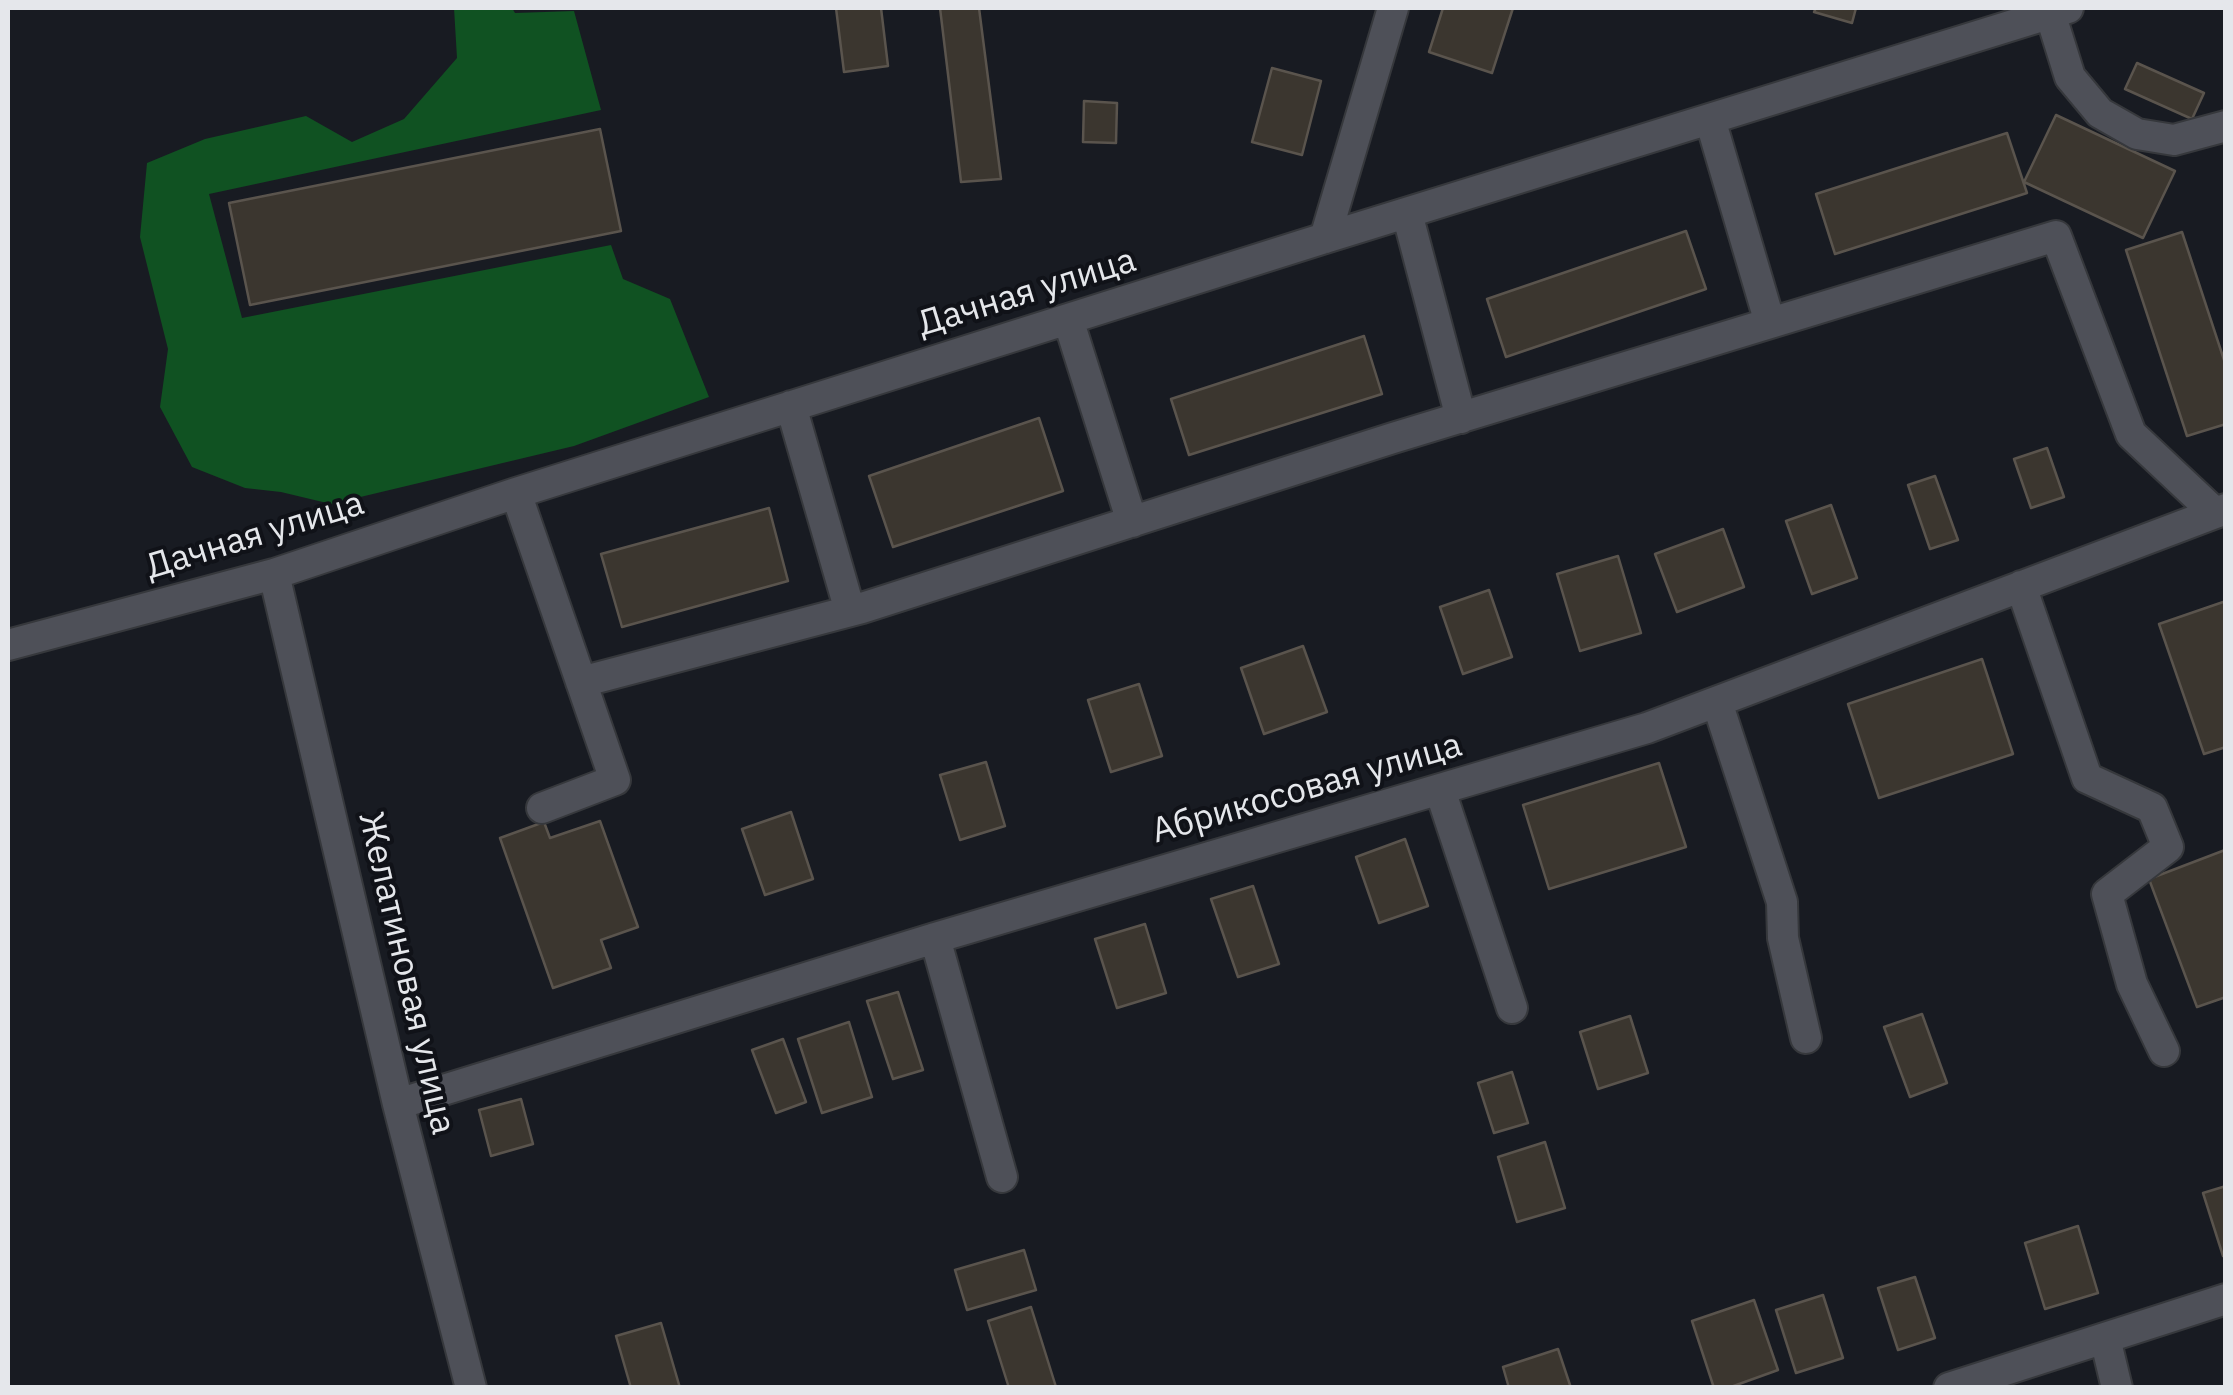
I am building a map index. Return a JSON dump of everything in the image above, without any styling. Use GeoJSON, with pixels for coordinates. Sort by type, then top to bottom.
{"type":"FeatureCollection","features":[{"type":"Feature","properties":{"kind":"street"},"geometry":{"type":"LineString","coordinates":[[1325,238],[1393,8]]}},
{"type":"Feature","properties":{"kind":"street"},"geometry":{"type":"LineString","coordinates":[[2059,10],[2070,77],[2100,112],[2137,134],[2174,140],[2226,126]]}},
{"type":"Feature","properties":{"kind":"street","name":"Дачная улица"},"geometry":{"type":"LineString","coordinates":[[8,645],[274,574],[791,406],[2059,10]]}},
{"type":"Feature","properties":{"kind":"street"},"geometry":{"type":"LineString","coordinates":[[1710,119],[1770,324]]}},
{"type":"Feature","properties":{"kind":"street"},"geometry":{"type":"LineString","coordinates":[[1407,213],[1461,418]]}},
{"type":"Feature","properties":{"kind":"street"},"geometry":{"type":"LineString","coordinates":[[581,682],[850,611],[2056,236],[2130,434],[2220,511]]}},
{"type":"Feature","properties":{"kind":"street"},"geometry":{"type":"LineString","coordinates":[[1068,319],[1132,522]]}},
{"type":"Feature","properties":{"kind":"street"},"geometry":{"type":"LineString","coordinates":[[791,406],[850,611]]}},
{"type":"Feature","properties":{"kind":"street"},"geometry":{"type":"LineString","coordinates":[[516,493],[615,780],[542,808]]}},
{"type":"Feature","properties":{"kind":"street","name":"Абрикосовая улица"},"geometry":{"type":"LineString","coordinates":[[398,1104],[935,938],[1647,728],[2220,511]]}},
{"type":"Feature","properties":{"kind":"street","name":"Желатиновая улица"},"geometry":{"type":"LineString","coordinates":[[274,574],[398,1104],[470,1388]]}},
{"type":"Feature","properties":{"kind":"street"},"geometry":{"type":"LineString","coordinates":[[2021,586],[2087,778],[2152,808],[2168,847],[2108,894],[2132,984],[2164,1050]]}},
{"type":"Feature","properties":{"kind":"street"},"geometry":{"type":"LineString","coordinates":[[1717,702],[1782,902],[1782,938],[1806,1038]]}},
{"type":"Feature","properties":{"kind":"street"},"geometry":{"type":"LineString","coordinates":[[1440,790],[1512,1008]]}},
{"type":"Feature","properties":{"kind":"street"},"geometry":{"type":"LineString","coordinates":[[935,938],[1002,1177]]}},
{"type":"Feature","properties":{"kind":"street"},"geometry":{"type":"LineString","coordinates":[[1949,1388],[2226,1298]]}},
{"type":"Feature","properties":{"kind":"street"},"geometry":{"type":"LineString","coordinates":[[2105,1338],[2117,1388]]}},
{"type":"Feature","properties":{"kind":"green space"},"geometry":{"type":"Polygon","coordinates":[[[454,8],[512,8],[515,13],[574,11],[601,110],[209,194],[242,318],[611,245],[623,279],[670,299],[709,397],[574,446],[331,504],[245,488],[192,467],[160,407],[168,349],[140,237],[147,163],[205,139],[306,116],[352,142],[404,119],[457,58],[454,8]]]}},
{"type":"Feature","properties":{"kind":"building"},"geometry":{"type":"Polygon","coordinates":[[[836,8],[881,8],[888,66],[844,72],[836,8]]]}},
{"type":"Feature","properties":{"kind":"building"},"geometry":{"type":"Polygon","coordinates":[[[940,8],[979,8],[1001,179],[961,182],[940,8]]]}},
{"type":"Feature","properties":{"kind":"building"},"geometry":{"type":"Polygon","coordinates":[[[1443,8],[1513,8],[1492,73],[1429,52],[1443,8]]]}},
{"type":"Feature","properties":{"kind":"building"},"geometry":{"type":"Polygon","coordinates":[[[1816,8],[1856,8],[1852,23],[1814,12],[1816,8]]]}},
{"type":"Feature","properties":{"kind":"building"},"geometry":{"type":"Polygon","coordinates":[[[2137,63],[2204,93],[2192,119],[2125,89],[2137,63]]]}},
{"type":"Feature","properties":{"kind":"building"},"geometry":{"type":"Polygon","coordinates":[[[1272,68],[1321,81],[1302,155],[1252,142],[1272,68]]]}},
{"type":"Feature","properties":{"kind":"building"},"geometry":{"type":"Polygon","coordinates":[[[1084,101],[1117,103],[1116,143],[1083,142],[1084,101]]]}},
{"type":"Feature","properties":{"kind":"building"},"geometry":{"type":"Polygon","coordinates":[[[2056,115],[2175,171],[2143,238],[2024,182],[2056,115]]]}},
{"type":"Feature","properties":{"kind":"building"},"geometry":{"type":"Polygon","coordinates":[[[600,129],[621,231],[250,305],[229,203],[600,129]]]}},
{"type":"Feature","properties":{"kind":"building"},"geometry":{"type":"Polygon","coordinates":[[[2007,133],[2027,193],[1835,254],[1816,194],[2007,133]]]}},
{"type":"Feature","properties":{"kind":"building"},"geometry":{"type":"Polygon","coordinates":[[[1686,231],[1706,289],[1506,357],[1487,299],[1686,231]]]}},
{"type":"Feature","properties":{"kind":"building"},"geometry":{"type":"Polygon","coordinates":[[[2182,232],[2226,366],[2226,424],[2187,436],[2126,250],[2182,232]]]}},
{"type":"Feature","properties":{"kind":"building"},"geometry":{"type":"Polygon","coordinates":[[[1364,336],[1382,394],[1189,455],[1171,399],[1364,336]]]}},
{"type":"Feature","properties":{"kind":"building"},"geometry":{"type":"Polygon","coordinates":[[[1039,418],[1063,491],[893,547],[869,476],[1039,418]]]}},
{"type":"Feature","properties":{"kind":"building"},"geometry":{"type":"Polygon","coordinates":[[[2047,448],[2064,497],[2031,508],[2014,459],[2047,448]]]}},
{"type":"Feature","properties":{"kind":"building"},"geometry":{"type":"Polygon","coordinates":[[[1935,476],[1958,540],[1930,549],[1908,485],[1935,476]]]}},
{"type":"Feature","properties":{"kind":"building"},"geometry":{"type":"Polygon","coordinates":[[[1831,505],[1857,578],[1812,594],[1786,521],[1831,505]]]}},
{"type":"Feature","properties":{"kind":"building"},"geometry":{"type":"Polygon","coordinates":[[[769,508],[788,581],[622,627],[601,554],[769,508]]]}},
{"type":"Feature","properties":{"kind":"building"},"geometry":{"type":"Polygon","coordinates":[[[1723,529],[1744,587],[1677,612],[1655,554],[1723,529]]]}},
{"type":"Feature","properties":{"kind":"building"},"geometry":{"type":"Polygon","coordinates":[[[1618,556],[1641,633],[1580,651],[1557,574],[1618,556]]]}},
{"type":"Feature","properties":{"kind":"building"},"geometry":{"type":"Polygon","coordinates":[[[1489,590],[1512,657],[1463,674],[1440,607],[1489,590]]]}},
{"type":"Feature","properties":{"kind":"building"},"geometry":{"type":"Polygon","coordinates":[[[2226,601],[2226,747],[2204,754],[2159,624],[2226,601]]]}},
{"type":"Feature","properties":{"kind":"building"},"geometry":{"type":"Polygon","coordinates":[[[1303,646],[1327,712],[1264,734],[1241,668],[1303,646]]]}},
{"type":"Feature","properties":{"kind":"building"},"geometry":{"type":"Polygon","coordinates":[[[1982,659],[2013,754],[1879,798],[1848,704],[1982,659]]]}},
{"type":"Feature","properties":{"kind":"building"},"geometry":{"type":"Polygon","coordinates":[[[1139,684],[1162,756],[1111,772],[1088,700],[1139,684]]]}},
{"type":"Feature","properties":{"kind":"building"},"geometry":{"type":"Polygon","coordinates":[[[986,762],[1005,826],[960,840],[940,775],[986,762]]]}},
{"type":"Feature","properties":{"kind":"building"},"geometry":{"type":"Polygon","coordinates":[[[1659,763],[1686,847],[1549,889],[1523,805],[1659,763]]]}},
{"type":"Feature","properties":{"kind":"building"},"geometry":{"type":"Polygon","coordinates":[[[791,812],[813,879],[765,895],[742,829],[791,812]]]}},
{"type":"Feature","properties":{"kind":"building"},"geometry":{"type":"Polygon","coordinates":[[[600,821],[638,927],[601,940],[611,968],[553,988],[500,838],[544,822],[550,838],[600,821]]]}},
{"type":"Feature","properties":{"kind":"building"},"geometry":{"type":"Polygon","coordinates":[[[1405,839],[1428,906],[1379,923],[1356,857],[1405,839]]]}},
{"type":"Feature","properties":{"kind":"building"},"geometry":{"type":"Polygon","coordinates":[[[2225,850],[2226,997],[2197,1007],[2149,879],[2225,850]]]}},
{"type":"Feature","properties":{"kind":"building"},"geometry":{"type":"Polygon","coordinates":[[[1253,886],[1279,964],[1238,977],[1211,899],[1253,886]]]}},
{"type":"Feature","properties":{"kind":"building"},"geometry":{"type":"Polygon","coordinates":[[[1145,924],[1166,993],[1117,1008],[1095,939],[1145,924]]]}},
{"type":"Feature","properties":{"kind":"building"},"geometry":{"type":"Polygon","coordinates":[[[898,992],[923,1070],[893,1079],[867,1001],[898,992]]]}},
{"type":"Feature","properties":{"kind":"building"},"geometry":{"type":"Polygon","coordinates":[[[1922,1014],[1947,1083],[1910,1097],[1884,1027],[1922,1014]]]}},
{"type":"Feature","properties":{"kind":"building"},"geometry":{"type":"Polygon","coordinates":[[[1630,1016],[1648,1073],[1598,1089],[1580,1032],[1630,1016]]]}},
{"type":"Feature","properties":{"kind":"building"},"geometry":{"type":"Polygon","coordinates":[[[849,1022],[872,1097],[822,1113],[798,1039],[849,1022]]]}},
{"type":"Feature","properties":{"kind":"building"},"geometry":{"type":"Polygon","coordinates":[[[783,1039],[806,1102],[776,1113],[752,1050],[783,1039]]]}},
{"type":"Feature","properties":{"kind":"building"},"geometry":{"type":"Polygon","coordinates":[[[1512,1072],[1528,1123],[1494,1133],[1478,1083],[1512,1072]]]}},
{"type":"Feature","properties":{"kind":"building"},"geometry":{"type":"Polygon","coordinates":[[[521,1099],[533,1144],[491,1156],[479,1110],[521,1099]]]}},
{"type":"Feature","properties":{"kind":"building"},"geometry":{"type":"Polygon","coordinates":[[[1545,1142],[1565,1208],[1517,1222],[1498,1157],[1545,1142]]]}},
{"type":"Feature","properties":{"kind":"building"},"geometry":{"type":"Polygon","coordinates":[[[2226,1186],[2226,1255],[2223,1256],[2203,1193],[2226,1186]]]}},
{"type":"Feature","properties":{"kind":"building"},"geometry":{"type":"Polygon","coordinates":[[[2078,1226],[2098,1293],[2045,1309],[2025,1243],[2078,1226]]]}},
{"type":"Feature","properties":{"kind":"building"},"geometry":{"type":"Polygon","coordinates":[[[1024,1250],[1036,1290],[967,1310],[955,1270],[1024,1250]]]}},
{"type":"Feature","properties":{"kind":"building"},"geometry":{"type":"Polygon","coordinates":[[[1915,1277],[1935,1338],[1898,1350],[1878,1288],[1915,1277]]]}},
{"type":"Feature","properties":{"kind":"building"},"geometry":{"type":"Polygon","coordinates":[[[1823,1295],[1843,1358],[1796,1373],[1776,1310],[1823,1295]]]}},
{"type":"Feature","properties":{"kind":"building"},"geometry":{"type":"Polygon","coordinates":[[[1754,1300],[1778,1370],[1728,1388],[1714,1388],[1692,1321],[1754,1300]]]}},
{"type":"Feature","properties":{"kind":"building"},"geometry":{"type":"Polygon","coordinates":[[[1031,1307],[1056,1387],[1009,1388],[988,1321],[1031,1307]]]}},
{"type":"Feature","properties":{"kind":"building"},"geometry":{"type":"Polygon","coordinates":[[[661,1323],[680,1388],[631,1388],[616,1336],[661,1323]]]}},
{"type":"Feature","properties":{"kind":"building"},"geometry":{"type":"Polygon","coordinates":[[[1558,1349],[1571,1388],[1509,1388],[1503,1367],[1558,1349]]]}}]}
